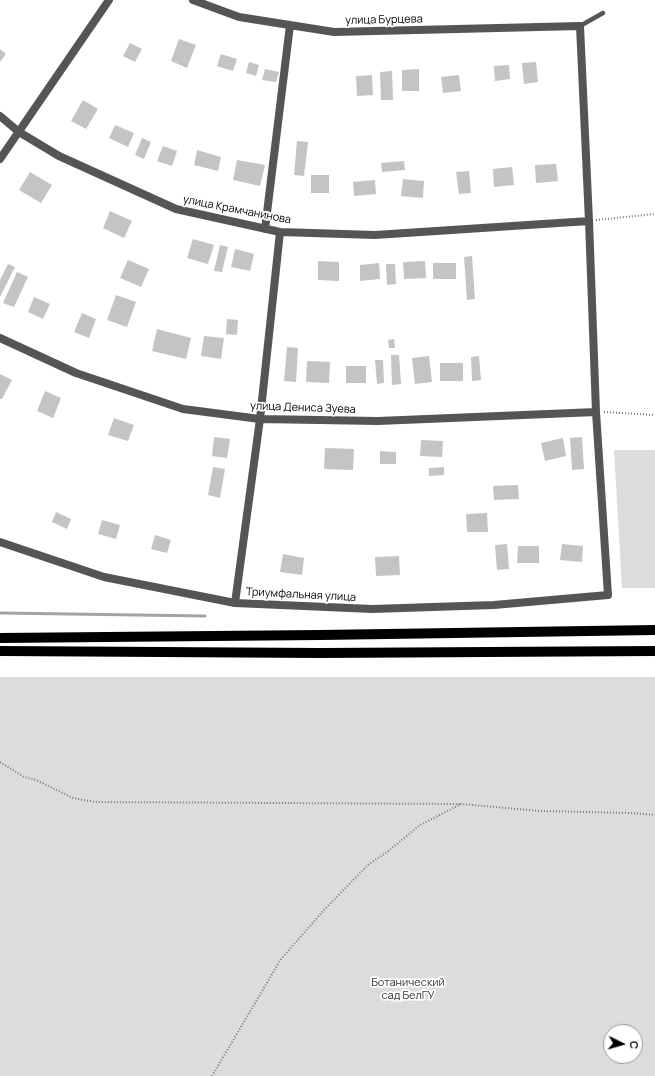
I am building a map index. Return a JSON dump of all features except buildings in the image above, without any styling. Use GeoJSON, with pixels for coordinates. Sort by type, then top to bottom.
{"type":"FeatureCollection","features":[{"type":"Feature","properties":{"kind":"main road"},"geometry":{"type":"LineString","coordinates":[[0,638],[655,630]]}},
{"type":"Feature","properties":{"kind":"main road"},"geometry":{"type":"LineString","coordinates":[[0,651],[320,653],[655,651]]}},
{"type":"Feature","properties":{"kind":"street"},"geometry":{"type":"LineString","coordinates":[[0,159],[109,0]]}},
{"type":"Feature","properties":{"kind":"street","name":"улица Бурцева"},"geometry":{"type":"LineString","coordinates":[[193,0],[239,17],[334,32],[580,26]]}},
{"type":"Feature","properties":{"kind":"street"},"geometry":{"type":"LineString","coordinates":[[265,229],[290,25]]}},
{"type":"Feature","properties":{"kind":"street"},"geometry":{"type":"LineString","coordinates":[[580,26],[596,412]]}},
{"type":"Feature","properties":{"kind":"street","name":"улица Крамчанинова"},"geometry":{"type":"LineString","coordinates":[[0,116],[19,132],[59,156],[176,209],[280,232],[375,235],[589,220]]}},
{"type":"Feature","properties":{"kind":"street"},"geometry":{"type":"LineString","coordinates":[[235,603],[260,419],[280,232]]}},
{"type":"Feature","properties":{"kind":"street","name":"улица Дениса Зуева"},"geometry":{"type":"LineString","coordinates":[[0,338],[76,373],[183,408],[260,419],[378,421],[596,412]]}},
{"type":"Feature","properties":{"kind":"street","name":"Триумфальная улица"},"geometry":{"type":"LineString","coordinates":[[0,542],[104,577],[235,603],[372,609],[494,605],[608,595],[596,412]]}},
{"type":"Feature","properties":{"kind":"lane"},"geometry":{"type":"LineString","coordinates":[[580,26],[603,13]]}},
{"type":"Feature","properties":{"kind":"path"},"geometry":{"type":"LineString","coordinates":[[589,220],[655,214]]}},
{"type":"Feature","properties":{"kind":"path"},"geometry":{"type":"LineString","coordinates":[[596,412],[655,415]]}},
{"type":"Feature","properties":{"kind":"path"},"geometry":{"type":"LineString","coordinates":[[0,762],[24,778],[36,780],[73,798],[95,802],[461,804],[540,811],[632,812],[655,815]]}},
{"type":"Feature","properties":{"kind":"path"},"geometry":{"type":"LineString","coordinates":[[212,1076],[281,959],[324,910],[369,864],[386,853],[420,825],[461,804]]}},
{"type":"Feature","properties":{"kind":"green space"},"geometry":{"type":"Polygon","coordinates":[[[614,450],[655,450],[655,588],[622,588],[614,450]]]}},
{"type":"Feature","properties":{"kind":"green space","name":"Ботанический сад БелГУ"},"geometry":{"type":"Polygon","coordinates":[[[0,677],[655,677],[655,1076],[0,1076],[0,677]]]}},
{"type":"Feature","properties":{"kind":"waterway"},"geometry":{"type":"LineString","coordinates":[[1,613],[205,616]]}}]}
